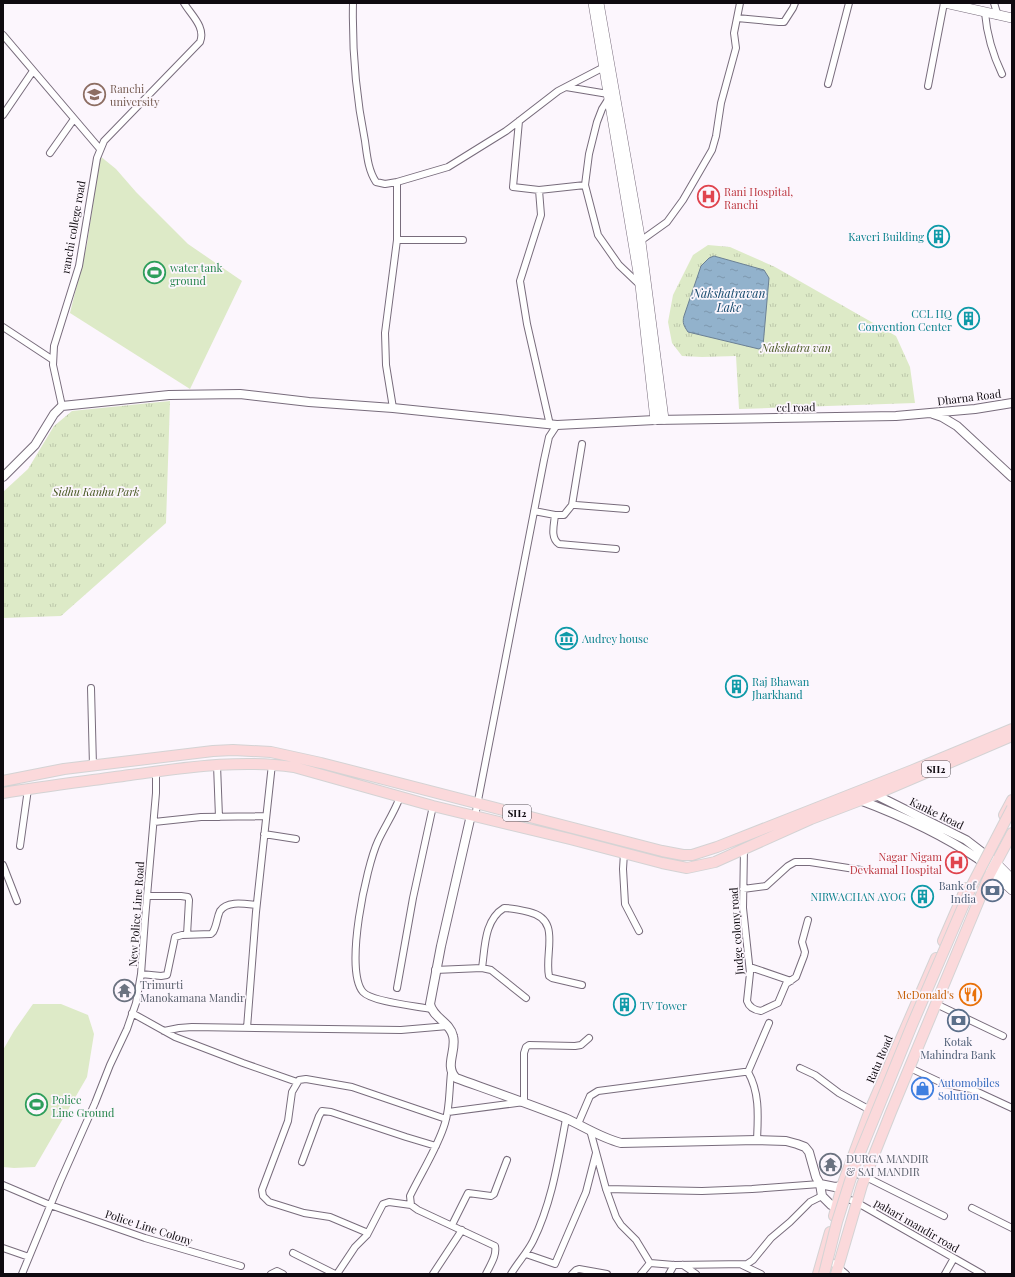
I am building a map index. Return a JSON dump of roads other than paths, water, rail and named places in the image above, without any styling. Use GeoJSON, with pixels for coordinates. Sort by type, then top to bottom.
{"type":"FeatureCollection","features":[{"type":"Feature","properties":{"kind":"main road"},"geometry":{"type":"LineString","coordinates":[[593,3],[607,66],[637,242],[659,419]]}},
{"type":"Feature","properties":{"kind":"main road"},"geometry":{"type":"LineString","coordinates":[[600,3],[609,96],[637,242],[640,285],[659,419]]}},
{"type":"Feature","properties":{"kind":"main road"},"geometry":{"type":"LineString","coordinates":[[944,3],[1012,18]]}},
{"type":"Feature","properties":{"kind":"main road","name":"SH2"},"geometry":{"type":"LineString","coordinates":[[3,781],[64,769],[207,751],[233,750],[271,752],[322,763],[662,851],[692,855],[717,847],[864,790],[1012,729]]}},
{"type":"Feature","properties":{"kind":"main road","name":"SH2"},"geometry":{"type":"LineString","coordinates":[[3,793],[156,771],[246,763],[272,764],[294,767],[433,806],[687,868],[715,862],[811,819],[874,795],[1012,736]]}},
{"type":"Feature","properties":{"kind":"main road","name":"Ratu Road"},"geometry":{"type":"LineString","coordinates":[[818,1274],[841,1191],[870,1110],[958,903],[1012,800]]}},
{"type":"Feature","properties":{"kind":"main road"},"geometry":{"type":"LineString","coordinates":[[824,1274],[837,1222],[855,1165],[973,883],[1012,808]]}},
{"type":"Feature","properties":{"kind":"main road"},"geometry":{"type":"LineString","coordinates":[[830,1274],[843,1223],[864,1160],[918,1027],[976,893],[1012,823]]}},
{"type":"Feature","properties":{"kind":"main road"},"geometry":{"type":"LineString","coordinates":[[837,1270],[856,1202],[890,1112],[910,1068],[994,867],[1012,833]]}},
{"type":"Feature","properties":{"kind":"main road"},"geometry":{"type":"LineString","coordinates":[[982,856],[994,867],[1012,879]]}},
{"type":"Feature","properties":{"kind":"main road"},"geometry":{"type":"LineString","coordinates":[[994,867],[1012,890]]}},
{"type":"Feature","properties":{"kind":"street","name":"ranchi college road"},"geometry":{"type":"LineString","coordinates":[[62,406],[53,360],[54,346],[79,266],[97,158],[104,141],[200,42],[202,31],[184,3]]}},
{"type":"Feature","properties":{"kind":"street"},"geometry":{"type":"LineString","coordinates":[[353,3],[353,53],[362,128],[371,174],[376,182],[385,184],[397,182],[448,167],[506,131],[558,91],[607,66]]}},
{"type":"Feature","properties":{"kind":"street"},"geometry":{"type":"LineString","coordinates":[[637,242],[667,222],[683,200],[712,150],[716,136],[721,103],[736,48],[734,33],[740,3]]}},
{"type":"Feature","properties":{"kind":"street"},"geometry":{"type":"LineString","coordinates":[[737,18],[784,22],[795,3]]}},
{"type":"Feature","properties":{"kind":"street"},"geometry":{"type":"LineString","coordinates":[[828,84],[849,3]]}},
{"type":"Feature","properties":{"kind":"street"},"geometry":{"type":"LineString","coordinates":[[928,86],[944,3]]}},
{"type":"Feature","properties":{"kind":"street"},"geometry":{"type":"LineString","coordinates":[[994,3],[998,16]]}},
{"type":"Feature","properties":{"kind":"street"},"geometry":{"type":"LineString","coordinates":[[986,13],[987,30],[993,56],[1002,74]]}},
{"type":"Feature","properties":{"kind":"street"},"geometry":{"type":"LineString","coordinates":[[3,35],[100,149]]}},
{"type":"Feature","properties":{"kind":"street"},"geometry":{"type":"LineString","coordinates":[[3,115],[33,71]]}},
{"type":"Feature","properties":{"kind":"street"},"geometry":{"type":"LineString","coordinates":[[566,87],[609,96],[597,122],[589,154],[585,185],[598,235],[619,265],[640,285]]}},
{"type":"Feature","properties":{"kind":"street"},"geometry":{"type":"LineString","coordinates":[[50,153],[74,119]]}},
{"type":"Feature","properties":{"kind":"street"},"geometry":{"type":"LineString","coordinates":[[519,121],[512,187],[539,190],[585,185]]}},
{"type":"Feature","properties":{"kind":"street"},"geometry":{"type":"LineString","coordinates":[[394,408],[386,365],[385,333],[397,240],[397,182]]}},
{"type":"Feature","properties":{"kind":"street"},"geometry":{"type":"LineString","coordinates":[[410,1205],[410,1196],[436,1146],[447,1116],[451,1073],[450,1067],[454,1038],[448,1026],[435,1015],[430,1004],[436,970],[477,803],[534,511],[549,437],[553,425],[527,324],[520,281],[541,215],[539,190]]}},
{"type":"Feature","properties":{"kind":"street"},"geometry":{"type":"LineString","coordinates":[[397,240],[463,240]]}},
{"type":"Feature","properties":{"kind":"street"},"geometry":{"type":"LineString","coordinates":[[3,327],[53,360]]}},
{"type":"Feature","properties":{"kind":"street","name":"ccl road"},"geometry":{"type":"LineString","coordinates":[[62,406],[169,395],[217,393],[240,394],[308,402],[394,408],[553,425],[659,419],[890,417],[928,413],[942,417],[957,426],[1012,477]]}},
{"type":"Feature","properties":{"kind":"street","name":"Dharna Road"},"geometry":{"type":"LineString","coordinates":[[928,413],[975,409],[1012,403]]}},
{"type":"Feature","properties":{"kind":"street"},"geometry":{"type":"LineString","coordinates":[[5,472],[35,445],[54,414],[62,406]]}},
{"type":"Feature","properties":{"kind":"street"},"geometry":{"type":"LineString","coordinates":[[534,511],[564,515],[572,505],[582,444]]}},
{"type":"Feature","properties":{"kind":"street"},"geometry":{"type":"LineString","coordinates":[[572,505],[626,509]]}},
{"type":"Feature","properties":{"kind":"street"},"geometry":{"type":"LineString","coordinates":[[555,515],[554,537],[556,542],[559,544],[616,549]]}},
{"type":"Feature","properties":{"kind":"street"},"geometry":{"type":"LineString","coordinates":[[91,688],[93,766]]}},
{"type":"Feature","properties":{"kind":"street"},"geometry":{"type":"LineString","coordinates":[[247,1028],[256,905],[272,764]]}},
{"type":"Feature","properties":{"kind":"street"},"geometry":{"type":"LineString","coordinates":[[217,765],[219,817]]}},
{"type":"Feature","properties":{"kind":"street","name":"New Police Line Road"},"geometry":{"type":"LineString","coordinates":[[22,1274],[110,1065],[127,1029],[136,1003],[141,974],[146,896],[154,822],[156,771]]}},
{"type":"Feature","properties":{"kind":"street"},"geometry":{"type":"LineString","coordinates":[[20,846],[28,789]]}},
{"type":"Feature","properties":{"kind":"street","name":"Kanke Road"},"geometry":{"type":"LineString","coordinates":[[864,790],[966,840],[982,856]]}},
{"type":"Feature","properties":{"kind":"street","name":"Kanke Road"},"geometry":{"type":"LineString","coordinates":[[848,796],[926,828],[982,856]]}},
{"type":"Feature","properties":{"kind":"street"},"geometry":{"type":"LineString","coordinates":[[400,797],[394,813],[378,840],[365,888],[355,956],[357,978],[364,993],[374,998],[431,1009]]}},
{"type":"Feature","properties":{"kind":"street"},"geometry":{"type":"LineString","coordinates":[[397,988],[413,898],[433,806]]}},
{"type":"Feature","properties":{"kind":"street"},"geometry":{"type":"LineString","coordinates":[[154,822],[219,817],[265,816]]}},
{"type":"Feature","properties":{"kind":"street"},"geometry":{"type":"LineString","coordinates":[[264,834],[296,839]]}},
{"type":"Feature","properties":{"kind":"street","name":"Judge colony road"},"geometry":{"type":"LineString","coordinates":[[744,849],[744,922],[750,967],[747,1001],[749,1005],[757,1011],[764,1010],[778,1003],[786,984],[796,977],[805,952],[802,942],[808,920]]}},
{"type":"Feature","properties":{"kind":"street"},"geometry":{"type":"LineString","coordinates":[[624,853],[623,869],[625,904],[639,931]]}},
{"type":"Feature","properties":{"kind":"street"},"geometry":{"type":"LineString","coordinates":[[743,889],[766,886],[788,866],[795,862],[810,862],[861,870]]}},
{"type":"Feature","properties":{"kind":"street"},"geometry":{"type":"LineString","coordinates":[[3,865],[17,901]]}},
{"type":"Feature","properties":{"kind":"street"},"geometry":{"type":"LineString","coordinates":[[146,896],[188,897],[187,935]]}},
{"type":"Feature","properties":{"kind":"street"},"geometry":{"type":"LineString","coordinates":[[141,974],[161,976],[167,975],[175,938],[187,935],[211,934],[221,910],[225,906],[239,903],[256,905]]}},
{"type":"Feature","properties":{"kind":"street"},"geometry":{"type":"LineString","coordinates":[[482,968],[491,921],[496,914],[504,908],[517,909],[539,915],[546,922],[550,949],[549,976],[582,985]]}},
{"type":"Feature","properties":{"kind":"street"},"geometry":{"type":"LineString","coordinates":[[750,967],[791,980]]}},
{"type":"Feature","properties":{"kind":"street"},"geometry":{"type":"LineString","coordinates":[[436,970],[482,968],[494,972],[526,998]]}},
{"type":"Feature","properties":{"kind":"street"},"geometry":{"type":"LineString","coordinates":[[936,1004],[1004,1036]]}},
{"type":"Feature","properties":{"kind":"street"},"geometry":{"type":"LineString","coordinates":[[132,1013],[175,1037],[242,1064],[297,1082]]}},
{"type":"Feature","properties":{"kind":"street"},"geometry":{"type":"LineString","coordinates":[[757,1140],[758,1108],[756,1092],[748,1072],[768,1022]]}},
{"type":"Feature","properties":{"kind":"street"},"geometry":{"type":"LineString","coordinates":[[164,1031],[179,1028],[401,1030],[448,1026]]}},
{"type":"Feature","properties":{"kind":"street"},"geometry":{"type":"LineString","coordinates":[[524,1102],[524,1053],[526,1047],[536,1044],[575,1046],[584,1043],[589,1038]]}},
{"type":"Feature","properties":{"kind":"street"},"geometry":{"type":"LineString","coordinates":[[800,1068],[815,1075],[839,1093],[870,1110]]}},
{"type":"Feature","properties":{"kind":"street"},"geometry":{"type":"LineString","coordinates":[[910,1068],[944,1084],[971,1089],[1012,1108]]}},
{"type":"Feature","properties":{"kind":"street"},"geometry":{"type":"LineString","coordinates":[[578,1124],[590,1096],[598,1090],[705,1078],[737,1072],[748,1072]]}},
{"type":"Feature","properties":{"kind":"street"},"geometry":{"type":"LineString","coordinates":[[451,1073],[456,1078],[524,1102],[620,1143],[757,1140],[786,1141],[805,1147],[809,1152],[816,1177],[820,1184],[822,1196],[831,1205],[837,1208]]}},
{"type":"Feature","properties":{"kind":"street"},"geometry":{"type":"LineString","coordinates":[[368,1233],[330,1216],[304,1213],[269,1202],[263,1196],[262,1190],[288,1121],[292,1092],[297,1082],[302,1079],[306,1079],[352,1087],[447,1116],[524,1102]]}},
{"type":"Feature","properties":{"kind":"street"},"geometry":{"type":"LineString","coordinates":[[302,1162],[322,1111],[331,1112],[436,1146]]}},
{"type":"Feature","properties":{"kind":"street"},"geometry":{"type":"LineString","coordinates":[[512,1274],[526,1254],[539,1226],[555,1180],[566,1119]]}},
{"type":"Feature","properties":{"kind":"street"},"geometry":{"type":"LineString","coordinates":[[590,1130],[597,1151],[606,1190],[616,1217],[621,1225],[636,1240],[650,1263]]}},
{"type":"Feature","properties":{"kind":"street"},"geometry":{"type":"LineString","coordinates":[[526,1254],[555,1264],[586,1192],[597,1151]]}},
{"type":"Feature","properties":{"kind":"street"},"geometry":{"type":"LineString","coordinates":[[452,1225],[464,1198],[468,1193],[490,1196],[494,1194],[507,1160]]}},
{"type":"Feature","properties":{"kind":"street"},"geometry":{"type":"LineString","coordinates":[[848,1171],[866,1177],[944,1216]]}},
{"type":"Feature","properties":{"kind":"street"},"geometry":{"type":"LineString","coordinates":[[606,1190],[702,1191],[820,1184],[835,1187],[841,1191]]}},
{"type":"Feature","properties":{"kind":"street","name":"Police Line Colony"},"geometry":{"type":"LineString","coordinates":[[3,1185],[50,1205],[145,1238],[242,1266]]}},
{"type":"Feature","properties":{"kind":"street","name":"pahari mandir road"},"geometry":{"type":"LineString","coordinates":[[841,1191],[856,1202],[982,1274]]}},
{"type":"Feature","properties":{"kind":"street"},"geometry":{"type":"LineString","coordinates":[[650,1263],[674,1266],[747,1264],[753,1260],[771,1238],[810,1202],[822,1196]]}},
{"type":"Feature","properties":{"kind":"street"},"geometry":{"type":"LineString","coordinates":[[292,1253],[336,1274],[355,1247],[368,1233],[383,1204],[389,1202],[410,1205],[495,1246],[496,1251],[486,1274]]}},
{"type":"Feature","properties":{"kind":"street"},"geometry":{"type":"LineString","coordinates":[[972,1208],[1012,1228]]}},
{"type":"Feature","properties":{"kind":"street"},"geometry":{"type":"LineString","coordinates":[[433,1274],[462,1230]]}},
{"type":"Feature","properties":{"kind":"street"},"geometry":{"type":"LineString","coordinates":[[3,1248],[29,1257]]}},
{"type":"Feature","properties":{"kind":"street"},"geometry":{"type":"LineString","coordinates":[[823,1254],[837,1270],[846,1274]]}},
{"type":"Feature","properties":{"kind":"street"},"geometry":{"type":"LineString","coordinates":[[945,1274],[954,1258]]}},
{"type":"Feature","properties":{"kind":"street"},"geometry":{"type":"LineString","coordinates":[[641,1274],[650,1263]]}},
{"type":"Feature","properties":{"kind":"street"},"geometry":{"type":"LineString","coordinates":[[741,1264],[761,1274]]}},
{"type":"Feature","properties":{"kind":"street"},"geometry":{"type":"LineString","coordinates":[[683,1265],[696,1274]]}},
{"type":"Feature","properties":{"kind":"street"},"geometry":{"type":"LineString","coordinates":[[669,1274],[674,1266]]}},
{"type":"Feature","properties":{"kind":"street"},"geometry":{"type":"LineString","coordinates":[[572,1274],[579,1269],[606,1274]]}},
{"type":"Feature","properties":{"kind":"street"},"geometry":{"type":"LineString","coordinates":[[271,1274],[276,1271],[283,1274]]}},
{"type":"Feature","properties":{"kind":"water","name":"Nakshatravan Lake"},"geometry":{"type":"Polygon","coordinates":[[[714,256],[764,270],[769,278],[763,346],[759,349],[688,332],[684,326],[684,316],[701,266],[709,258],[714,256]]]}},
{"type":"Feature","properties":{"kind":"place","name":"Ranchi university"},"geometry":{"type":"Point","coordinates":[95,94]}},
{"type":"Feature","properties":{"kind":"place","name":"Rani Hospital, Ranchi"},"geometry":{"type":"Point","coordinates":[709,197]}},
{"type":"Feature","properties":{"kind":"place","name":"Kaveri Building"},"geometry":{"type":"Point","coordinates":[939,236]}},
{"type":"Feature","properties":{"kind":"place","name":"water tank ground"},"geometry":{"type":"Point","coordinates":[155,273]}},
{"type":"Feature","properties":{"kind":"place","name":"CCL HQ Convention Center"},"geometry":{"type":"Point","coordinates":[968,319]}},
{"type":"Feature","properties":{"kind":"place","name":"Audrey house"},"geometry":{"type":"Point","coordinates":[566,638]}},
{"type":"Feature","properties":{"kind":"place","name":"Raj Bhawan Jharkhand"},"geometry":{"type":"Point","coordinates":[737,687]}},
{"type":"Feature","properties":{"kind":"place","name":"Nagar Nigam Devkamal Hospital"},"geometry":{"type":"Point","coordinates":[957,862]}},
{"type":"Feature","properties":{"kind":"place","name":"Bank of India"},"geometry":{"type":"Point","coordinates":[992,891]}},
{"type":"Feature","properties":{"kind":"place","name":"NIRWACHAN AYOG"},"geometry":{"type":"Point","coordinates":[922,896]}},
{"type":"Feature","properties":{"kind":"place","name":"Trimurti Manokamana Mandir"},"geometry":{"type":"Point","coordinates":[125,990]}},
{"type":"Feature","properties":{"kind":"place","name":"McDonald's"},"geometry":{"type":"Point","coordinates":[970,994]}},
{"type":"Feature","properties":{"kind":"place","name":"TV Tower"},"geometry":{"type":"Point","coordinates":[625,1005]}},
{"type":"Feature","properties":{"kind":"place","name":"Kotak Mahindra Bank"},"geometry":{"type":"Point","coordinates":[958,1021]}},
{"type":"Feature","properties":{"kind":"place","name":"Automobiles Solution"},"geometry":{"type":"Point","coordinates":[922,1088]}},
{"type":"Feature","properties":{"kind":"place","name":"Police Line Ground"},"geometry":{"type":"Point","coordinates":[37,1105]}},
{"type":"Feature","properties":{"kind":"place","name":"DURGA MANDIR & SAI MANDIR"},"geometry":{"type":"Point","coordinates":[830,1164]}},
{"type":"Feature","properties":{"kind":"park label","name":"Nakshatra van"},"geometry":{"type":"Point","coordinates":[796,347]}},
{"type":"Feature","properties":{"kind":"park label","name":"Sidhu Kanhu Park"},"geometry":{"type":"Point","coordinates":[96,491]}}]}
